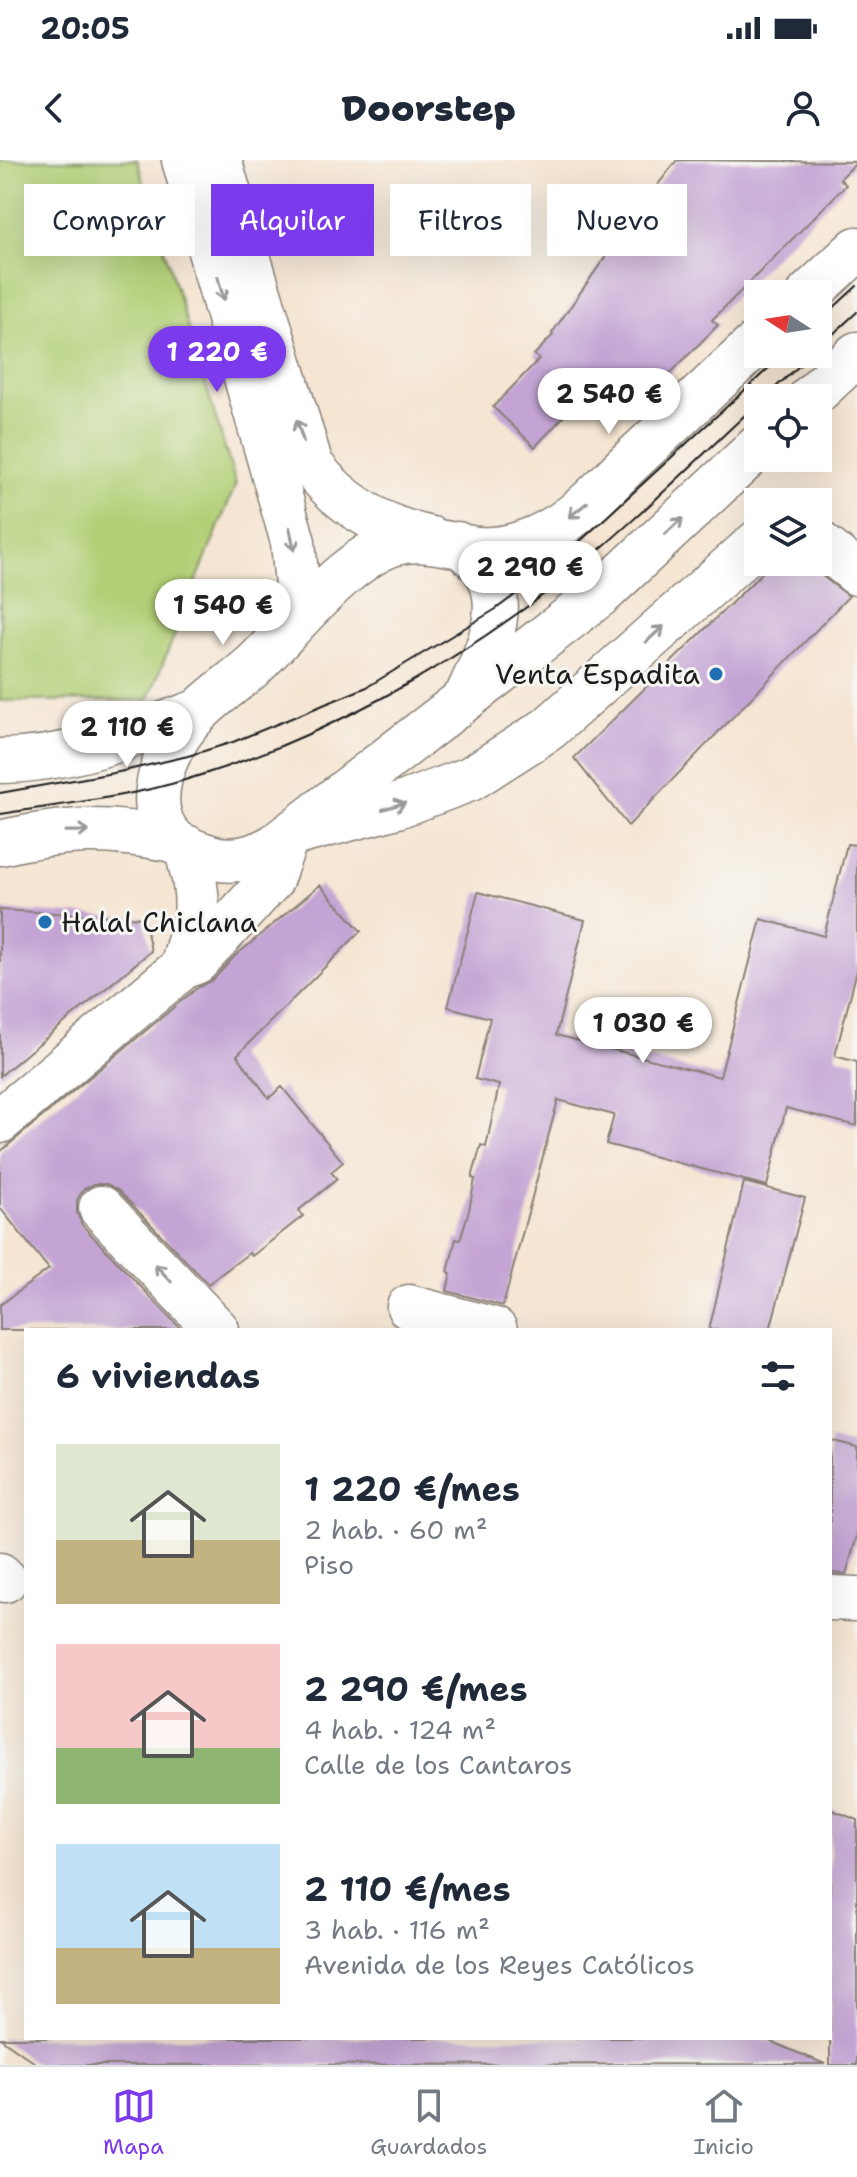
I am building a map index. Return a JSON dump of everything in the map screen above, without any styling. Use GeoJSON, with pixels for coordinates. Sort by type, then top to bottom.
{"type":"FeatureCollection","features":[{"type":"Feature","properties":{"kind":"main road"},"geometry":{"type":"LineString","coordinates":[[184,160],[293,542],[297,585],[291,626]]}},
{"type":"Feature","properties":{"kind":"main road"},"geometry":{"type":"LineString","coordinates":[[219,160],[311,465],[326,485],[362,513],[413,535],[479,549],[501,548],[555,529],[587,503],[744,355]]}},
{"type":"Feature","properties":{"kind":"main road"},"geometry":{"type":"LineString","coordinates":[[824,280],[857,249]]}},
{"type":"Feature","properties":{"kind":"main road"},"geometry":{"type":"LineString","coordinates":[[825,384],[857,354]]}},
{"type":"Feature","properties":{"kind":"main road"},"geometry":{"type":"LineString","coordinates":[[0,843],[79,830],[143,834],[215,858],[258,856],[289,836],[602,593],[744,460]]}},
{"type":"Feature","properties":{"kind":"main road"},"geometry":{"type":"LineString","coordinates":[[184,966],[184,951],[195,923],[197,894],[180,844],[162,821],[158,787],[164,762],[177,735],[197,712],[256,663],[335,583],[365,559],[392,544],[406,541],[449,542],[470,552],[480,563],[491,585],[496,609],[491,645],[464,702]]}},
{"type":"Feature","properties":{"kind":"main road"},"geometry":{"type":"LineString","coordinates":[[832,553],[857,573]]}},
{"type":"Feature","properties":{"kind":"main road"},"geometry":{"type":"LineString","coordinates":[[289,836],[397,806],[470,779],[548,729],[744,554]]}},
{"type":"Feature","properties":{"kind":"main road"},"geometry":{"type":"LineString","coordinates":[[0,761],[51,757],[103,747],[197,712]]}},
{"type":"Feature","properties":{"kind":"main road"},"geometry":{"type":"LineString","coordinates":[[0,1121],[184,966],[196,962],[271,880],[289,836]]}},
{"type":"Feature","properties":{"kind":"main road"},"geometry":{"type":"LineString","coordinates":[[101,1208],[215,1328]]}},
{"type":"Feature","properties":{"kind":"main road"},"geometry":{"type":"LineString","coordinates":[[409,1307],[488,1328]]}},
{"type":"Feature","properties":{"kind":"main road"},"geometry":{"type":"LineString","coordinates":[[832,1598],[857,1599]]}},
{"type":"Feature","properties":{"kind":"green space"},"geometry":{"type":"Polygon","coordinates":[[[0,160],[137,160],[144,184],[24,184],[24,256],[166,256],[236,484],[148,700],[0,701],[0,160]]]}},
{"type":"Feature","properties":{"kind":"building"},"geometry":{"type":"Polygon","coordinates":[[[677,160],[857,162],[840,179],[846,185],[752,280],[744,280],[744,288],[712,320],[718,325],[642,402],[637,397],[627,407],[609,388],[589,408],[580,399],[535,447],[493,407],[539,359],[534,355],[553,335],[606,256],[687,256],[687,184],[659,184],[677,160]]]}},
{"type":"Feature","properties":{"kind":"building","name":"Venta Espadita"},"geometry":{"type":"Polygon","coordinates":[[[759,576],[822,576],[849,596],[628,826],[574,758],[759,576]]]}},
{"type":"Feature","properties":{"kind":"building"},"geometry":{"type":"Polygon","coordinates":[[[847,844],[857,845],[857,970],[835,1056],[857,1062],[857,1126],[786,1108],[767,1186],[606,1144],[614,1115],[558,1100],[503,1306],[447,1291],[456,1239],[460,1240],[469,1210],[475,1179],[472,1178],[481,1145],[486,1147],[499,1085],[475,1079],[490,1018],[448,1007],[478,892],[585,920],[556,1035],[720,1077],[761,919],[824,936],[847,844]]]}},
{"type":"Feature","properties":{"kind":"building"},"geometry":{"type":"Polygon","coordinates":[[[320,885],[361,931],[237,1055],[269,1098],[282,1087],[343,1162],[331,1172],[337,1179],[299,1210],[303,1216],[252,1256],[249,1253],[208,1284],[119,1191],[107,1184],[94,1184],[84,1189],[77,1200],[77,1213],[82,1225],[180,1328],[0,1330],[0,1305],[49,1269],[0,1208],[0,1152],[197,988],[214,979],[235,956],[320,885]]]}},
{"type":"Feature","properties":{"kind":"building"},"geometry":{"type":"Polygon","coordinates":[[[0,910],[144,918],[151,951],[0,1076],[0,910]]]}},
{"type":"Feature","properties":{"kind":"building"},"geometry":{"type":"Polygon","coordinates":[[[744,1182],[805,1198],[771,1328],[709,1328],[744,1182]]]}},
{"type":"Feature","properties":{"kind":"building"},"geometry":{"type":"Polygon","coordinates":[[[832,1441],[857,1447],[857,1536],[846,1574],[832,1573],[832,1441]]]}},
{"type":"Feature","properties":{"kind":"building"},"geometry":{"type":"Polygon","coordinates":[[[832,1810],[857,1820],[857,2065],[830,2065],[832,1810]]]}},
{"type":"Feature","properties":{"kind":"building"},"geometry":{"type":"Polygon","coordinates":[[[0,2038],[767,2040],[825,2064],[38,2065],[0,2038]]]}},
{"type":"Feature","properties":{"kind":"tram line"},"geometry":{"type":"LineString","coordinates":[[832,309],[857,286]]}},
{"type":"Feature","properties":{"kind":"tram line"},"geometry":{"type":"LineString","coordinates":[[832,335],[857,312]]}},
{"type":"Feature","properties":{"kind":"tram line"},"geometry":{"type":"LineString","coordinates":[[0,793],[188,756],[233,742],[367,687],[496,609],[551,568],[769,368]]}},
{"type":"Feature","properties":{"kind":"tram line"},"geometry":{"type":"LineString","coordinates":[[779,384],[797,368]]}},
{"type":"Feature","properties":{"kind":"tram line"},"geometry":{"type":"LineString","coordinates":[[0,814],[117,796],[185,780],[285,744],[382,698],[474,644],[560,582],[636,517],[744,416]]}},
{"type":"Feature","properties":{"kind":"place","name":"Venta Espadita"},"geometry":{"type":"Point","coordinates":[716,674]}},
{"type":"Feature","properties":{"kind":"place","name":"Halal Chiclana"},"geometry":{"type":"Point","coordinates":[45,922]}}]}
